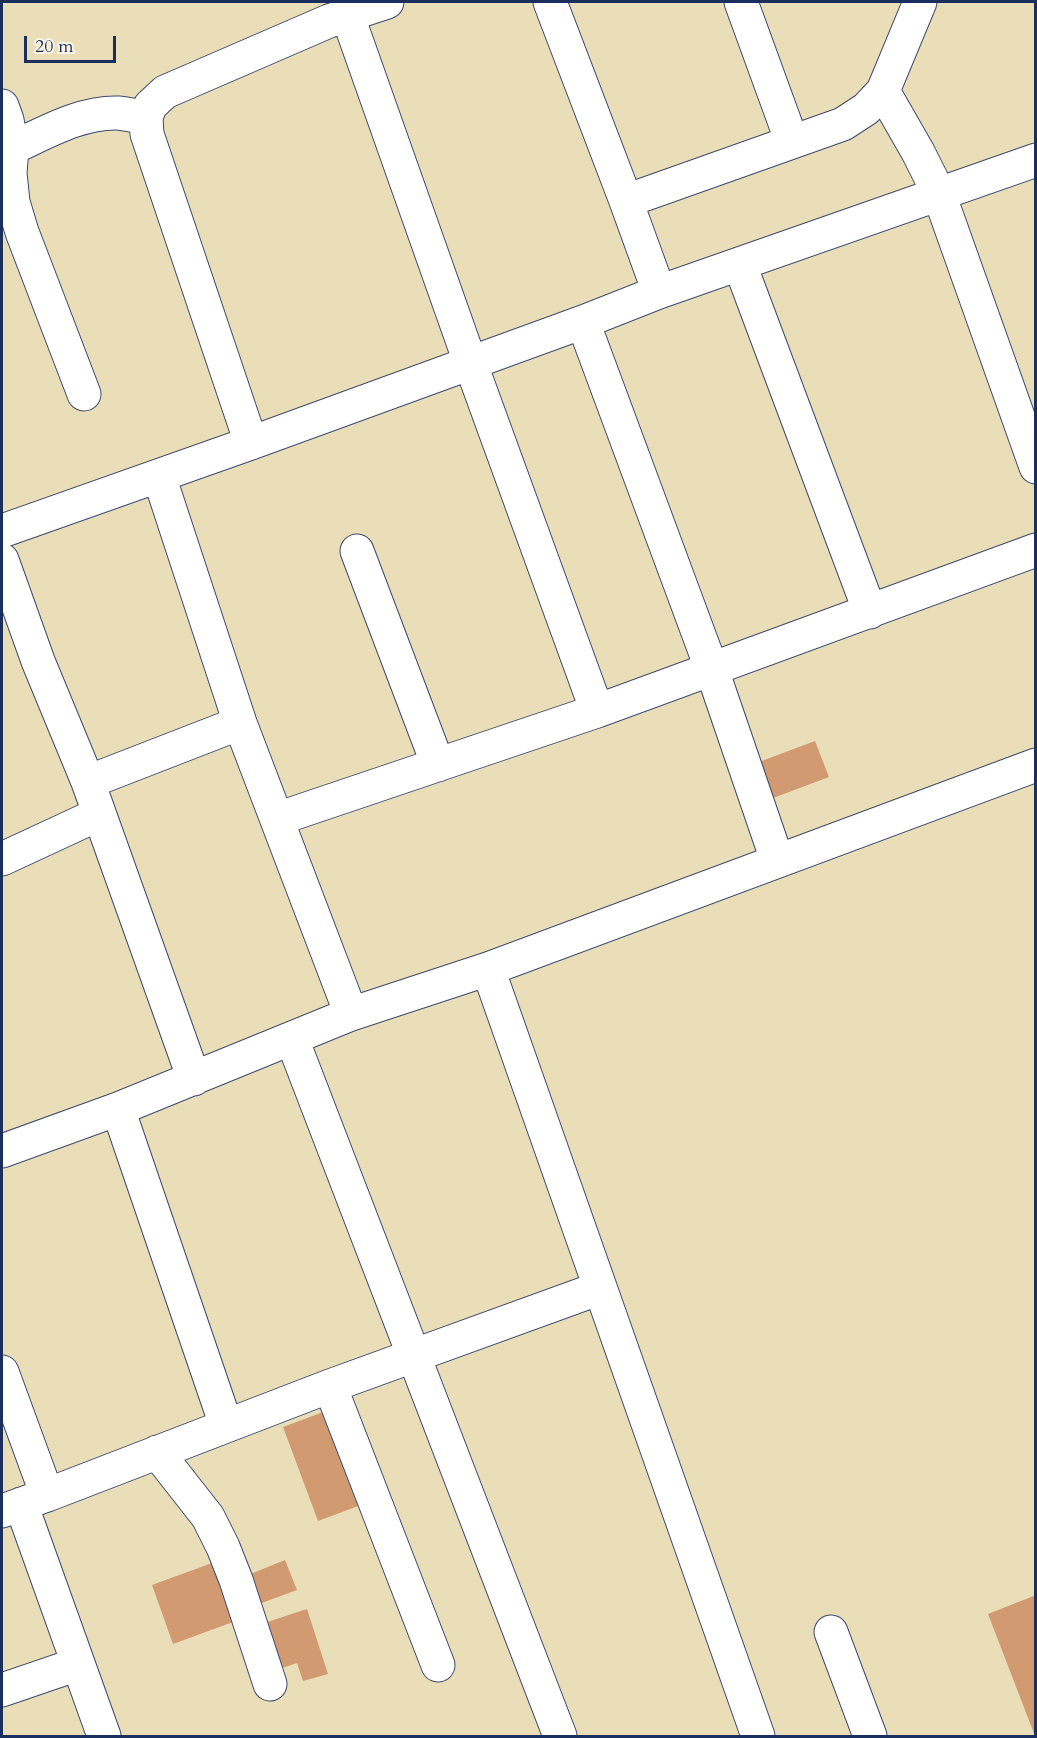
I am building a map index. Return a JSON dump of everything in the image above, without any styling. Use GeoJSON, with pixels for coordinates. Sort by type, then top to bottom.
{"type":"FeatureCollection","features":[{"type":"Feature","properties":{"kind":"street"},"geometry":{"type":"LineString","coordinates":[[251,443],[147,134],[146,118],[150,106],[165,92],[333,12],[387,2]]}},
{"type":"Feature","properties":{"kind":"street"},"geometry":{"type":"LineString","coordinates":[[550,2],[659,292]]}},
{"type":"Feature","properties":{"kind":"street"},"geometry":{"type":"LineString","coordinates":[[741,2],[792,142]]}},
{"type":"Feature","properties":{"kind":"street"},"geometry":{"type":"LineString","coordinates":[[626,201],[843,124],[867,109],[883,91],[920,2]]}},
{"type":"Feature","properties":{"kind":"street"},"geometry":{"type":"LineString","coordinates":[[333,12],[470,362],[597,711]]}},
{"type":"Feature","properties":{"kind":"street"},"geometry":{"type":"LineString","coordinates":[[883,91],[939,194],[1035,467]]}},
{"type":"Feature","properties":{"kind":"street"},"geometry":{"type":"LineString","coordinates":[[2,106],[12,148],[10,173],[13,202],[21,232],[84,394]]}},
{"type":"Feature","properties":{"kind":"street"},"geometry":{"type":"LineString","coordinates":[[12,148],[86,116],[118,113],[146,118]]}},
{"type":"Feature","properties":{"kind":"street"},"geometry":{"type":"LineString","coordinates":[[2,531],[251,443],[659,292],[1035,160]]}},
{"type":"Feature","properties":{"kind":"street"},"geometry":{"type":"LineString","coordinates":[[740,264],[870,612]]}},
{"type":"Feature","properties":{"kind":"street"},"geometry":{"type":"LineString","coordinates":[[583,322],[712,670],[777,860]]}},
{"type":"Feature","properties":{"kind":"street"},"geometry":{"type":"LineString","coordinates":[[159,476],[240,723],[351,1014]]}},
{"type":"Feature","properties":{"kind":"street"},"geometry":{"type":"LineString","coordinates":[[277,819],[597,711],[1035,550]]}},
{"type":"Feature","properties":{"kind":"street"},"geometry":{"type":"LineString","coordinates":[[357,551],[438,765]]}},
{"type":"Feature","properties":{"kind":"street"},"geometry":{"type":"LineString","coordinates":[[2,560],[38,661],[88,782],[194,1079]]}},
{"type":"Feature","properties":{"kind":"street"},"geometry":{"type":"LineString","coordinates":[[88,782],[240,723]]}},
{"type":"Feature","properties":{"kind":"street"},"geometry":{"type":"LineString","coordinates":[[2,1151],[118,1109],[351,1014],[488,969],[1035,765]]}},
{"type":"Feature","properties":{"kind":"street"},"geometry":{"type":"LineString","coordinates":[[2,859],[99,814]]}},
{"type":"Feature","properties":{"kind":"street"},"geometry":{"type":"LineString","coordinates":[[488,969],[758,1737]]}},
{"type":"Feature","properties":{"kind":"street"},"geometry":{"type":"LineString","coordinates":[[292,1039],[560,1737]]}},
{"type":"Feature","properties":{"kind":"street"},"geometry":{"type":"LineString","coordinates":[[118,1109],[226,1425]]}},
{"type":"Feature","properties":{"kind":"street"},"geometry":{"type":"LineString","coordinates":[[23,1503],[330,1386],[600,1288]]}},
{"type":"Feature","properties":{"kind":"street"},"geometry":{"type":"LineString","coordinates":[[2,1372],[23,1503],[104,1737]]}},
{"type":"Feature","properties":{"kind":"street"},"geometry":{"type":"LineString","coordinates":[[330,1386],[438,1665]]}},
{"type":"Feature","properties":{"kind":"street"},"geometry":{"type":"LineString","coordinates":[[158,1452],[208,1517],[218,1537],[236,1580],[270,1684]]}},
{"type":"Feature","properties":{"kind":"street"},"geometry":{"type":"LineString","coordinates":[[831,1632],[870,1737]]}},
{"type":"Feature","properties":{"kind":"street"},"geometry":{"type":"LineString","coordinates":[[2,1690],[78,1664]]}},
{"type":"Feature","properties":{"kind":"building"},"geometry":{"type":"Polygon","coordinates":[[[815,741],[829,777],[773,798],[759,762],[815,741]]]}},
{"type":"Feature","properties":{"kind":"building"},"geometry":{"type":"Polygon","coordinates":[[[326,1411],[361,1505],[318,1521],[283,1427],[326,1411]]]}},
{"type":"Feature","properties":{"kind":"building"},"geometry":{"type":"Polygon","coordinates":[[[285,1560],[297,1590],[259,1604],[248,1575],[285,1560]]]}},
{"type":"Feature","properties":{"kind":"building"},"geometry":{"type":"Polygon","coordinates":[[[212,1563],[233,1622],[173,1644],[152,1585],[212,1563]]]}},
{"type":"Feature","properties":{"kind":"building"},"geometry":{"type":"Polygon","coordinates":[[[1036,1595],[1036,1736],[1035,1736],[988,1614],[1036,1595]]]}},
{"type":"Feature","properties":{"kind":"building"},"geometry":{"type":"Polygon","coordinates":[[[307,1609],[328,1674],[303,1681],[297,1663],[270,1672],[255,1626],[307,1609]]]}}]}
